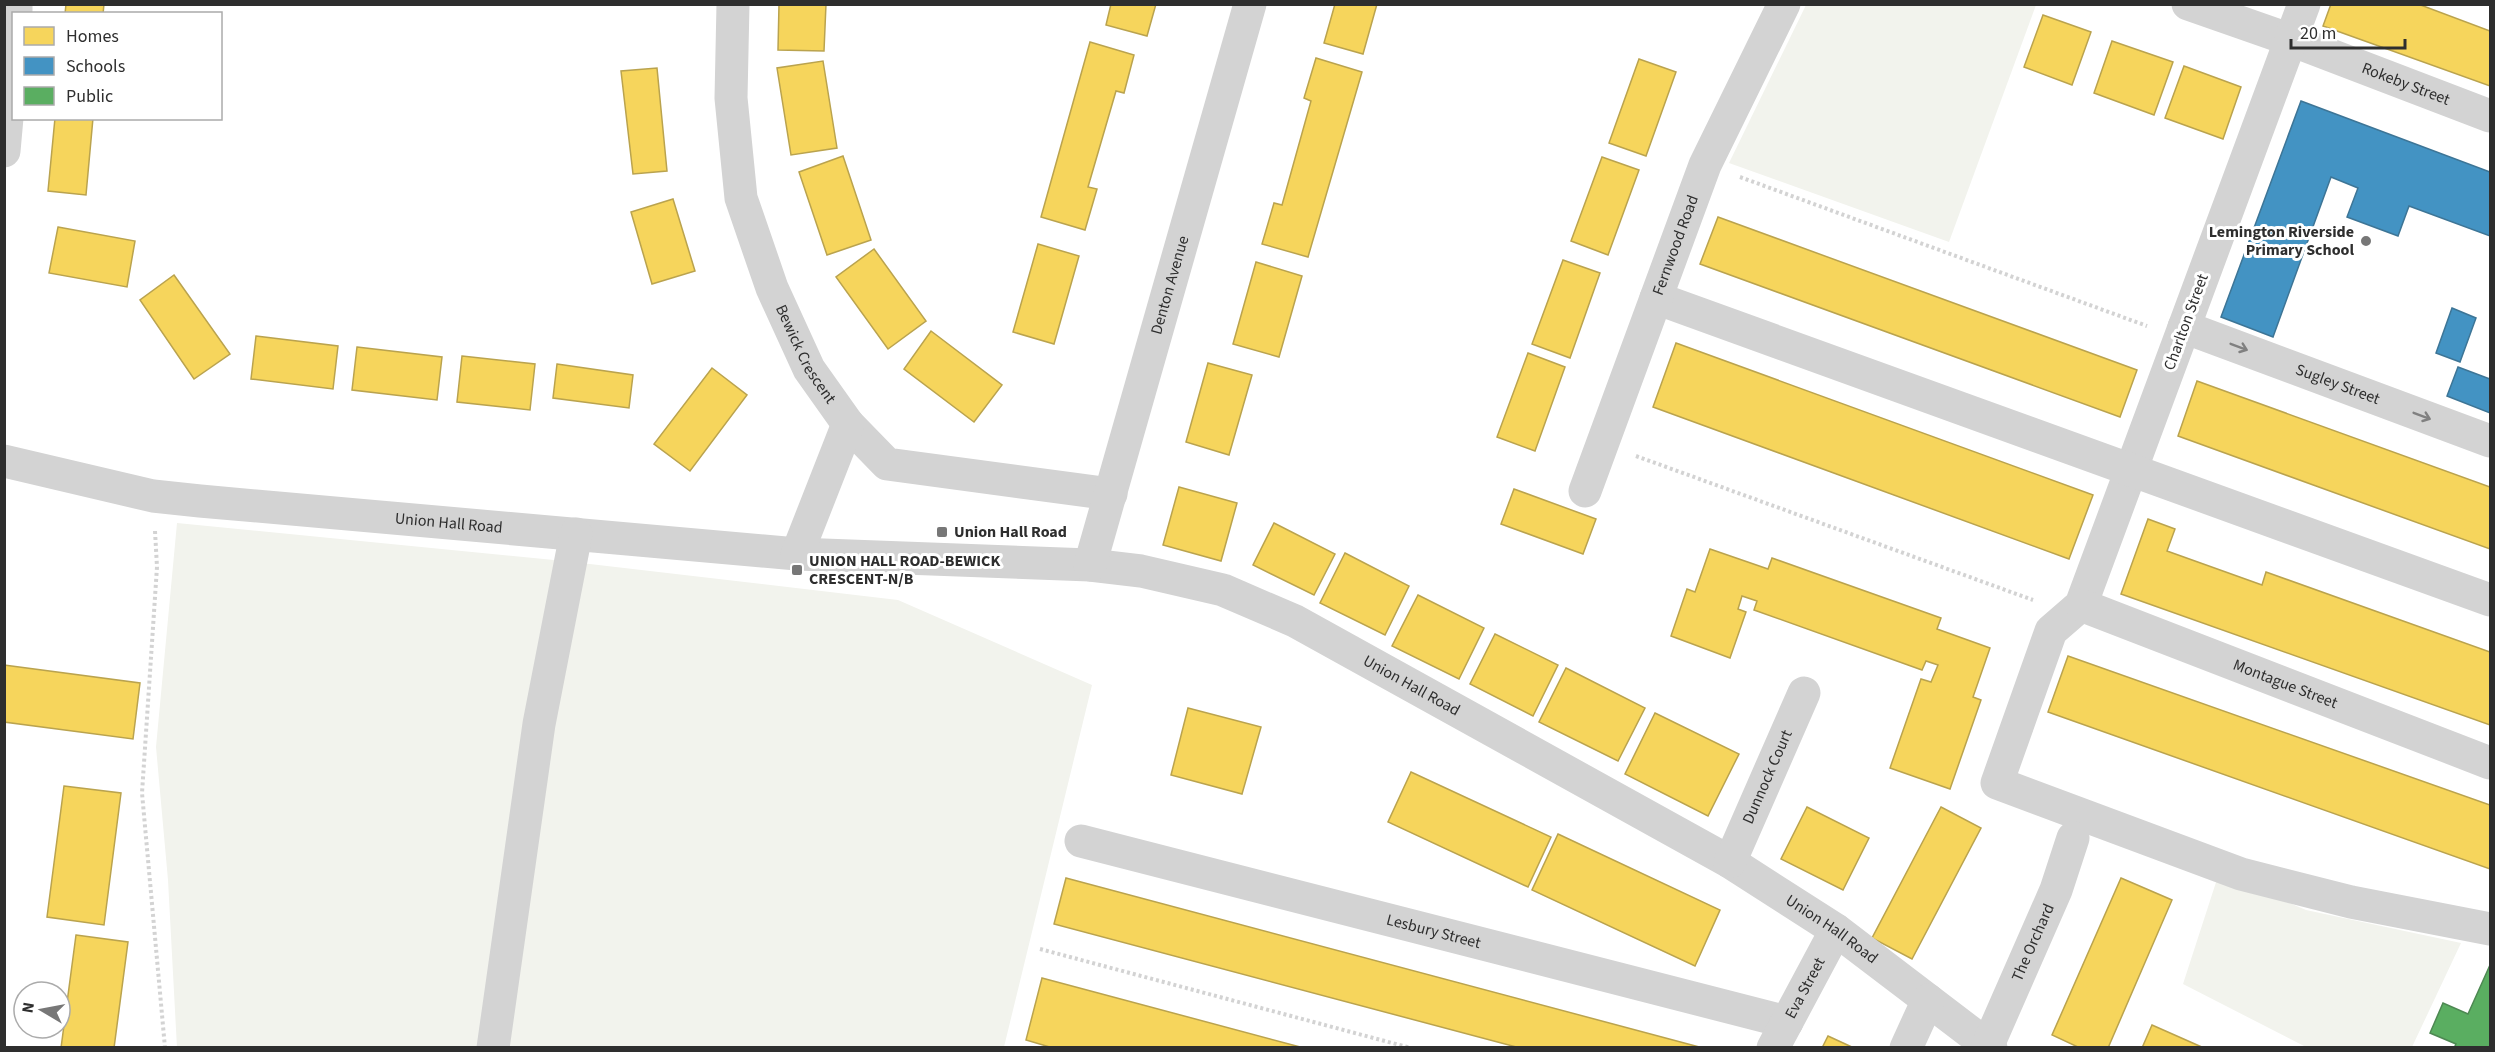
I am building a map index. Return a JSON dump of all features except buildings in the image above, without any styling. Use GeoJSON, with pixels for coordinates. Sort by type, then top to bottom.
{"type":"FeatureCollection","features":[{"type":"Feature","properties":{"kind":"street","name":"Bewick Crescent"},"geometry":{"type":"LineString","coordinates":[[733,4],[731,98],[741,198],[772,288],[809,369],[848,424],[887,464],[1111,494]]}},
{"type":"Feature","properties":{"kind":"street","name":"Denton Avenue"},"geometry":{"type":"LineString","coordinates":[[1090,565],[1250,4]]}},
{"type":"Feature","properties":{"kind":"street","name":"Fernwood Road"},"geometry":{"type":"LineString","coordinates":[[1585,490],[1705,165],[1784,4]]}},
{"type":"Feature","properties":{"kind":"street","name":"Rokeby Street"},"geometry":{"type":"LineString","coordinates":[[2188,4],[2291,40],[2490,116]]}},
{"type":"Feature","properties":{"kind":"street","name":"Charlton Street"},"geometry":{"type":"LineString","coordinates":[[2082,605],[2304,4]]}},
{"type":"Feature","properties":{"kind":"street"},"geometry":{"type":"LineString","coordinates":[[4,151],[12,61]]}},
{"type":"Feature","properties":{"kind":"street"},"geometry":{"type":"LineString","coordinates":[[1656,298],[2490,600]]}},
{"type":"Feature","properties":{"kind":"street","name":"Sugley Street"},"geometry":{"type":"LineString","coordinates":[[2184,327],[2490,441]]}},
{"type":"Feature","properties":{"kind":"street"},"geometry":{"type":"LineString","coordinates":[[797,554],[848,424]]}},
{"type":"Feature","properties":{"kind":"street","name":"Union Hall Road"},"geometry":{"type":"LineString","coordinates":[[4,461],[153,496],[797,554],[1090,565],[1141,571],[1223,590],[1295,621],[1730,862],[1836,930],[1990,1046]]}},
{"type":"Feature","properties":{"kind":"street"},"geometry":{"type":"LineString","coordinates":[[493,1047],[539,724],[576,534]]}},
{"type":"Feature","properties":{"kind":"street"},"geometry":{"type":"LineString","coordinates":[[2082,605],[2051,631],[1997,783],[2241,874],[2351,902],[2490,929]]}},
{"type":"Feature","properties":{"kind":"street","name":"Montague Street"},"geometry":{"type":"LineString","coordinates":[[2082,605],[2490,763]]}},
{"type":"Feature","properties":{"kind":"street","name":"Dunnock Court"},"geometry":{"type":"LineString","coordinates":[[1730,862],[1804,693]]}},
{"type":"Feature","properties":{"kind":"street","name":"The Orchard"},"geometry":{"type":"LineString","coordinates":[[1990,1046],[2056,890],[2073,838]]}},
{"type":"Feature","properties":{"kind":"street","name":"Lesbury Street"},"geometry":{"type":"LineString","coordinates":[[1081,841],[1780,1035]]}},
{"type":"Feature","properties":{"kind":"street","name":"Eva Street"},"geometry":{"type":"LineString","coordinates":[[1780,1035],[1836,930]]}},
{"type":"Feature","properties":{"kind":"street"},"geometry":{"type":"LineString","coordinates":[[1906,1047],[1928,1000]]}},
{"type":"Feature","properties":{"kind":"path"},"geometry":{"type":"LineString","coordinates":[[1705,165],[2154,328],[2184,327]]}},
{"type":"Feature","properties":{"kind":"path"},"geometry":{"type":"LineString","coordinates":[[1602,444],[2052,607],[2082,605]]}},
{"type":"Feature","properties":{"kind":"path"},"geometry":{"type":"LineString","coordinates":[[153,496],[157,567],[142,793],[165,1047]]}},
{"type":"Feature","properties":{"kind":"path"},"geometry":{"type":"LineString","coordinates":[[1040,949],[1411,1047]]}},
{"type":"Feature","properties":{"kind":"shaded area"},"geometry":{"type":"Polygon","coordinates":[[[1806,5],[2036,5],[1949,242],[1729,163],[1806,5]]]}},
{"type":"Feature","properties":{"kind":"shaded area"},"geometry":{"type":"Polygon","coordinates":[[[177,523],[564,561],[898,600],[1092,685],[1004,1047],[177,1048],[168,880],[156,747],[177,523]]]}},
{"type":"Feature","properties":{"kind":"shaded area"},"geometry":{"type":"Polygon","coordinates":[[[2219,873],[2306,910],[2461,943],[2412,1047],[2306,1047],[2183,984],[2219,873]]]}},
{"type":"Feature","properties":{"kind":"place","name":"Lemington Riverside Primary School"},"geometry":{"type":"Point","coordinates":[2366,241]}},
{"type":"Feature","properties":{"kind":"place","name":"Union Hall Road"},"geometry":{"type":"Point","coordinates":[942,532]}},
{"type":"Feature","properties":{"kind":"place","name":"UNION HALL ROAD-BEWICK CRESCENT-N/B"},"geometry":{"type":"Point","coordinates":[797,570]}}]}
